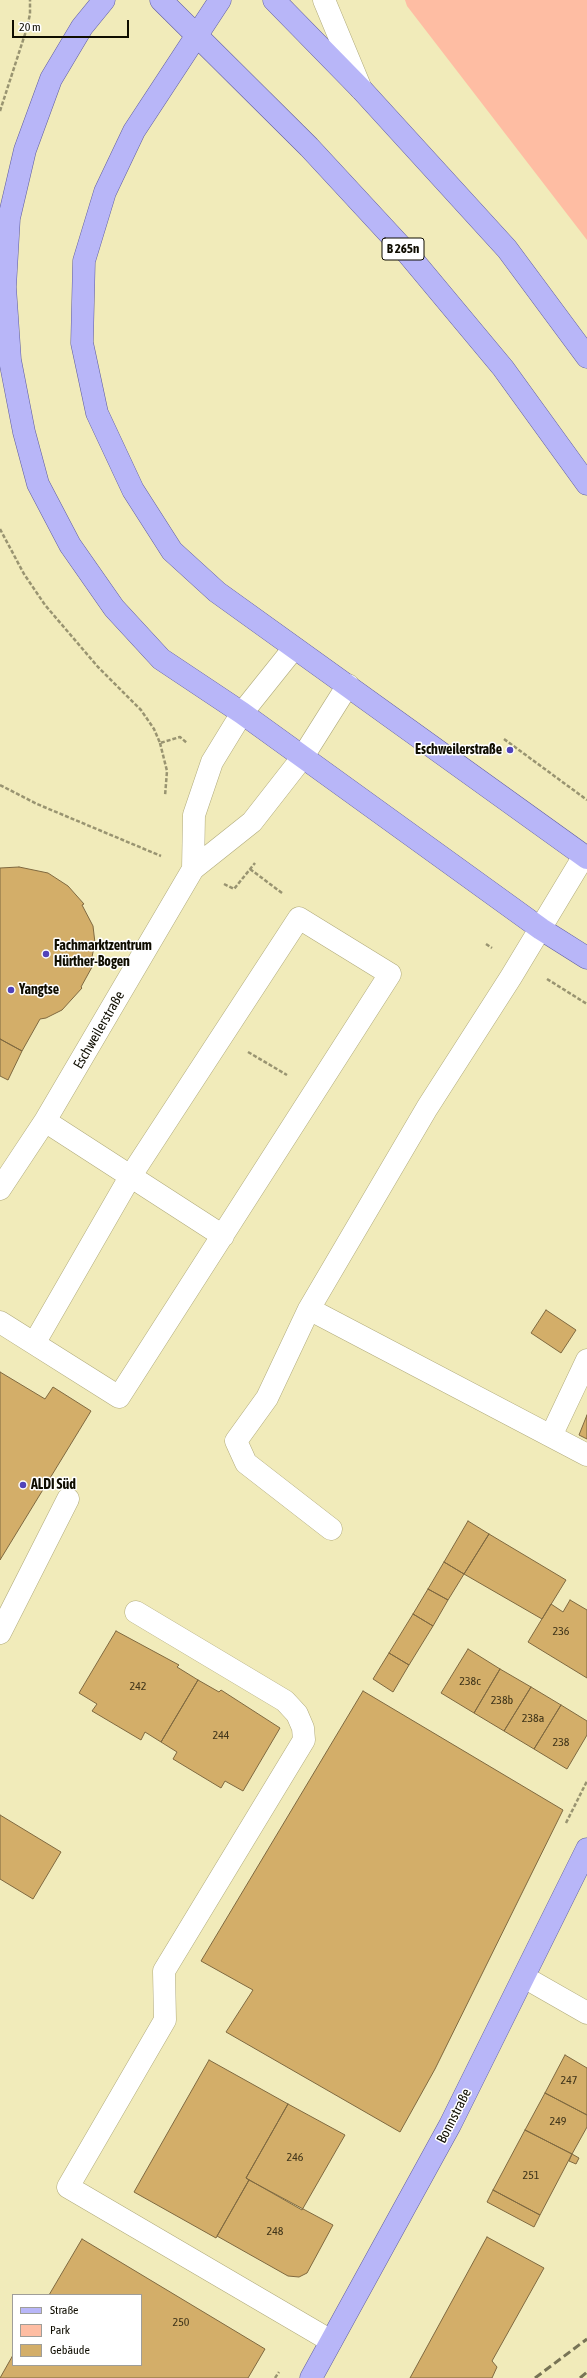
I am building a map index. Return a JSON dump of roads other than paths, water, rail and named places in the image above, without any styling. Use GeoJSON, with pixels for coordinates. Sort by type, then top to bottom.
{"type":"FeatureCollection","features":[{"type":"Feature","properties":{"kind":"main road"},"geometry":{"type":"LineString","coordinates":[[104,0],[82,27],[51,79],[25,150],[9,218],[5,287],[12,374],[24,432],[38,484],[70,545],[114,608],[161,659],[242,713],[302,758],[541,929],[587,958]]}},
{"type":"Feature","properties":{"kind":"main road","name":"B 265n"},"geometry":{"type":"LineString","coordinates":[[161,0],[309,147],[408,254],[503,368],[587,484]]}},
{"type":"Feature","properties":{"kind":"main road"},"geometry":{"type":"LineString","coordinates":[[220,0],[195,34],[134,131],[105,192],[84,261],[82,343],[97,413],[133,490],[172,551],[217,592],[586,857]]}},
{"type":"Feature","properties":{"kind":"main road"},"geometry":{"type":"LineString","coordinates":[[274,0],[362,90],[507,249],[587,356]]}},
{"type":"Feature","properties":{"kind":"main road","name":"Bonnstraße"},"geometry":{"type":"LineString","coordinates":[[311,2378],[450,2125],[587,1849]]}},
{"type":"Feature","properties":{"kind":"street"},"geometry":{"type":"LineString","coordinates":[[324,0],[362,90]]}},
{"type":"Feature","properties":{"kind":"street","name":"Eschweilerstraße"},"geometry":{"type":"LineString","coordinates":[[193,869],[194,815],[212,762],[242,713],[294,648]]}},
{"type":"Feature","properties":{"kind":"street","name":"Eschweilerstraße"},"geometry":{"type":"LineString","coordinates":[[0,1189],[46,1121],[193,869],[252,822],[302,758],[348,685]]}},
{"type":"Feature","properties":{"kind":"street"},"geometry":{"type":"LineString","coordinates":[[331,1529],[246,1463],[236,1441],[266,1398],[309,1309],[427,1108],[586,857]]}},
{"type":"Feature","properties":{"kind":"street"},"geometry":{"type":"LineString","coordinates":[[0,1322],[35,1342],[119,1397],[390,974],[300,918],[130,1177],[35,1342]]}},
{"type":"Feature","properties":{"kind":"street"},"geometry":{"type":"LineString","coordinates":[[46,1121],[223,1236]]}},
{"type":"Feature","properties":{"kind":"street"},"geometry":{"type":"LineString","coordinates":[[309,1309],[587,1455]]}},
{"type":"Feature","properties":{"kind":"street"},"geometry":{"type":"LineString","coordinates":[[551,1436],[587,1360]]}},
{"type":"Feature","properties":{"kind":"street"},"geometry":{"type":"LineString","coordinates":[[0,1633],[68,1499]]}},
{"type":"Feature","properties":{"kind":"street"},"geometry":{"type":"LineString","coordinates":[[136,1612],[285,1701],[297,1714],[303,1728],[304,1740],[164,1971],[165,2020],[68,2187],[331,2341]]}},
{"type":"Feature","properties":{"kind":"street"},"geometry":{"type":"LineString","coordinates":[[524,1976],[587,2013]]}},
{"type":"Feature","properties":{"kind":"railway"},"geometry":{"type":"LineString","coordinates":[[535,2378],[587,2339]]}},
{"type":"Feature","properties":{"kind":"railway"},"geometry":{"type":"LineString","coordinates":[[580,2378],[587,2372]]}},
{"type":"Feature","properties":{"kind":"place","name":"Eschweilerstraße"},"geometry":{"type":"Point","coordinates":[510,750]}},
{"type":"Feature","properties":{"kind":"place","name":"Fachmarktzentrum Hürther-Bogen"},"geometry":{"type":"Point","coordinates":[46,954]}},
{"type":"Feature","properties":{"kind":"place","name":"Yangtse"},"geometry":{"type":"Point","coordinates":[11,990]}},
{"type":"Feature","properties":{"kind":"place","name":"ALDI Süd"},"geometry":{"type":"Point","coordinates":[23,1485]}}]}
